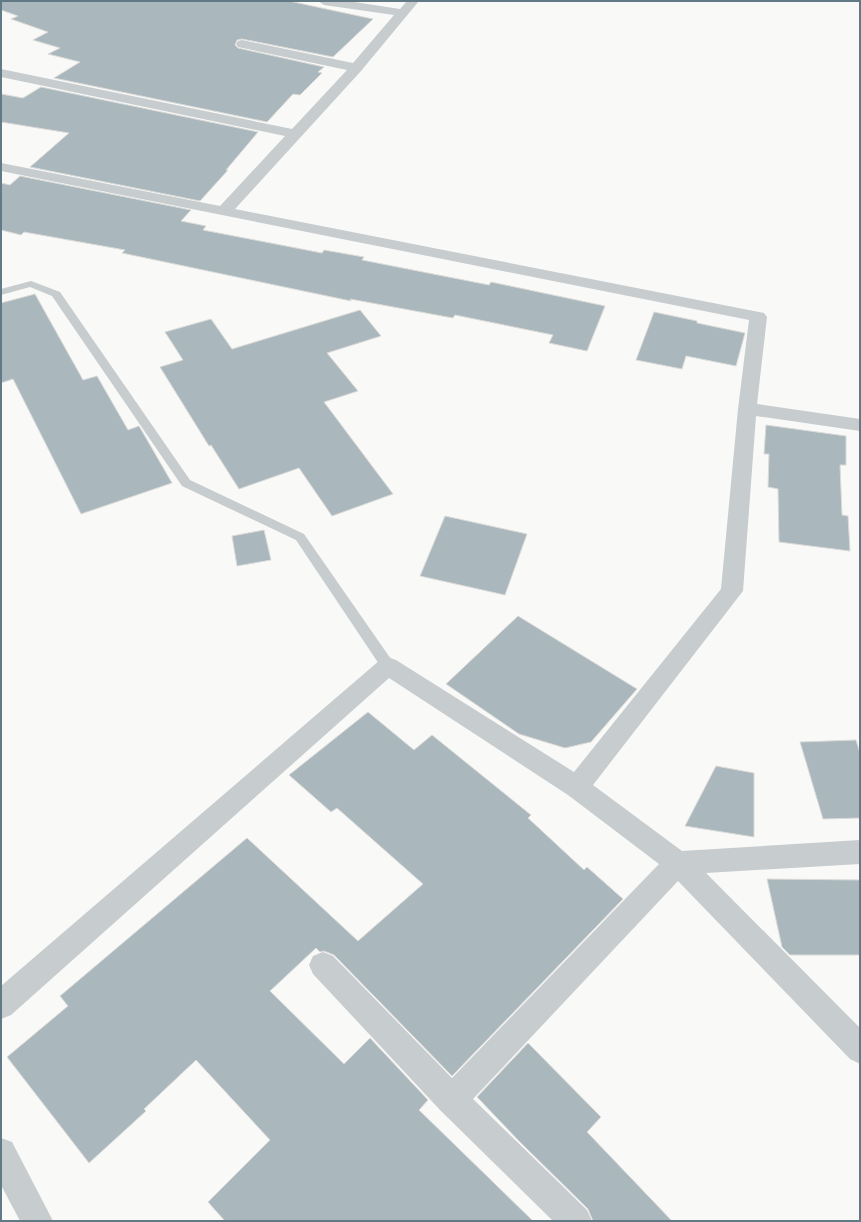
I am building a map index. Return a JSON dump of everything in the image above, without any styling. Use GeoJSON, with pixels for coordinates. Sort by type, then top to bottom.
{"type":"FeatureCollection","features":[{"type":"Feature","properties":{"kind":"street"},"geometry":{"type":"LineString","coordinates":[[324,1],[403,13]]}},
{"type":"Feature","properties":{"kind":"street"},"geometry":{"type":"LineString","coordinates":[[225,210],[356,68],[413,1]]}},
{"type":"Feature","properties":{"kind":"street"},"geometry":{"type":"LineString","coordinates":[[242,44],[356,68]]}},
{"type":"Feature","properties":{"kind":"street"},"geometry":{"type":"LineString","coordinates":[[1,73],[295,134]]}},
{"type":"Feature","properties":{"kind":"street"},"geometry":{"type":"LineString","coordinates":[[1,167],[225,210],[758,317],[747,408],[732,592],[577,787]]}},
{"type":"Feature","properties":{"kind":"street"},"geometry":{"type":"LineString","coordinates":[[747,408],[860,425]]}},
{"type":"Feature","properties":{"kind":"street"},"geometry":{"type":"LineString","coordinates":[[1,1005],[388,666],[577,787],[678,863],[860,1049]]}},
{"type":"Feature","properties":{"kind":"street"},"geometry":{"type":"LineString","coordinates":[[452,1100],[678,863],[860,852]]}},
{"type":"Feature","properties":{"kind":"street"},"geometry":{"type":"LineString","coordinates":[[323,965],[452,1100],[576,1221]]}},
{"type":"Feature","properties":{"kind":"street"},"geometry":{"type":"LineString","coordinates":[[1,1153],[37,1221]]}},
{"type":"Feature","properties":{"kind":"lane"},"geometry":{"type":"LineString","coordinates":[[1,292],[31,284],[56,294],[186,483],[300,537],[388,666]]}},
{"type":"Feature","properties":{"kind":"building"},"geometry":{"type":"Polygon","coordinates":[[[1,1],[289,1],[373,19],[333,57],[242,39],[237,40],[235,45],[238,48],[324,67],[318,72],[322,73],[300,95],[293,94],[267,122],[54,78],[80,62],[48,54],[60,48],[33,40],[48,32],[11,19],[18,16],[1,10],[1,1]]]}},
{"type":"Feature","properties":{"kind":"building"},"geometry":{"type":"Polygon","coordinates":[[[41,87],[258,132],[226,170],[228,170],[200,201],[30,167],[69,133],[1,122],[1,94],[23,98],[41,87]]]}},
{"type":"Feature","properties":{"kind":"building"},"geometry":{"type":"Polygon","coordinates":[[[20,176],[191,210],[181,221],[206,226],[203,230],[322,253],[324,250],[364,257],[362,260],[489,285],[491,282],[605,306],[587,351],[549,343],[553,335],[455,315],[453,318],[350,299],[351,301],[122,253],[125,250],[24,232],[21,235],[1,230],[1,183],[10,185],[20,176]]]}},
{"type":"Feature","properties":{"kind":"building"},"geometry":{"type":"Polygon","coordinates":[[[35,294],[83,380],[97,376],[128,430],[139,426],[172,483],[81,514],[13,379],[1,383],[1,303],[35,294]]]}},
{"type":"Feature","properties":{"kind":"building"},"geometry":{"type":"Polygon","coordinates":[[[360,310],[381,336],[327,353],[358,391],[324,402],[393,494],[332,516],[299,468],[239,489],[211,445],[209,446],[160,367],[183,360],[165,332],[211,319],[232,349],[360,310]]]}},
{"type":"Feature","properties":{"kind":"building"},"geometry":{"type":"Polygon","coordinates":[[[654,312],[745,333],[736,366],[686,356],[682,369],[636,360],[654,312]]]}},
{"type":"Feature","properties":{"kind":"building"},"geometry":{"type":"Polygon","coordinates":[[[766,425],[846,436],[846,465],[840,465],[842,515],[848,516],[850,551],[779,542],[778,489],[768,487],[769,454],[764,454],[766,425]]]}},
{"type":"Feature","properties":{"kind":"building"},"geometry":{"type":"Polygon","coordinates":[[[445,516],[527,534],[505,595],[420,576],[445,516]]]}},
{"type":"Feature","properties":{"kind":"building"},"geometry":{"type":"Polygon","coordinates":[[[264,530],[271,560],[237,566],[232,536],[264,530]]]}},
{"type":"Feature","properties":{"kind":"building"},"geometry":{"type":"Polygon","coordinates":[[[518,616],[637,689],[591,742],[565,748],[519,734],[446,684],[518,616]]]}},
{"type":"Feature","properties":{"kind":"building"},"geometry":{"type":"Polygon","coordinates":[[[368,712],[414,750],[432,735],[531,815],[528,818],[584,870],[587,867],[623,899],[452,1076],[334,955],[324,951],[320,952],[316,948],[270,991],[344,1064],[370,1038],[428,1100],[419,1110],[533,1221],[225,1221],[208,1202],[270,1140],[196,1060],[144,1109],[146,1111],[89,1163],[7,1057],[68,1006],[60,996],[247,838],[358,941],[423,884],[337,808],[331,812],[289,775],[368,712]]]}},
{"type":"Feature","properties":{"kind":"building"},"geometry":{"type":"Polygon","coordinates":[[[856,740],[860,753],[860,818],[823,819],[800,742],[856,740]]]}},
{"type":"Feature","properties":{"kind":"building"},"geometry":{"type":"Polygon","coordinates":[[[716,766],[754,773],[754,837],[685,826],[716,766]]]}},
{"type":"Feature","properties":{"kind":"building"},"geometry":{"type":"Polygon","coordinates":[[[767,879],[860,880],[860,955],[790,955],[782,947],[767,879]]]}},
{"type":"Feature","properties":{"kind":"building"},"geometry":{"type":"Polygon","coordinates":[[[528,1043],[601,1117],[587,1132],[672,1221],[593,1221],[588,1209],[477,1097],[528,1043]]]}}]}
